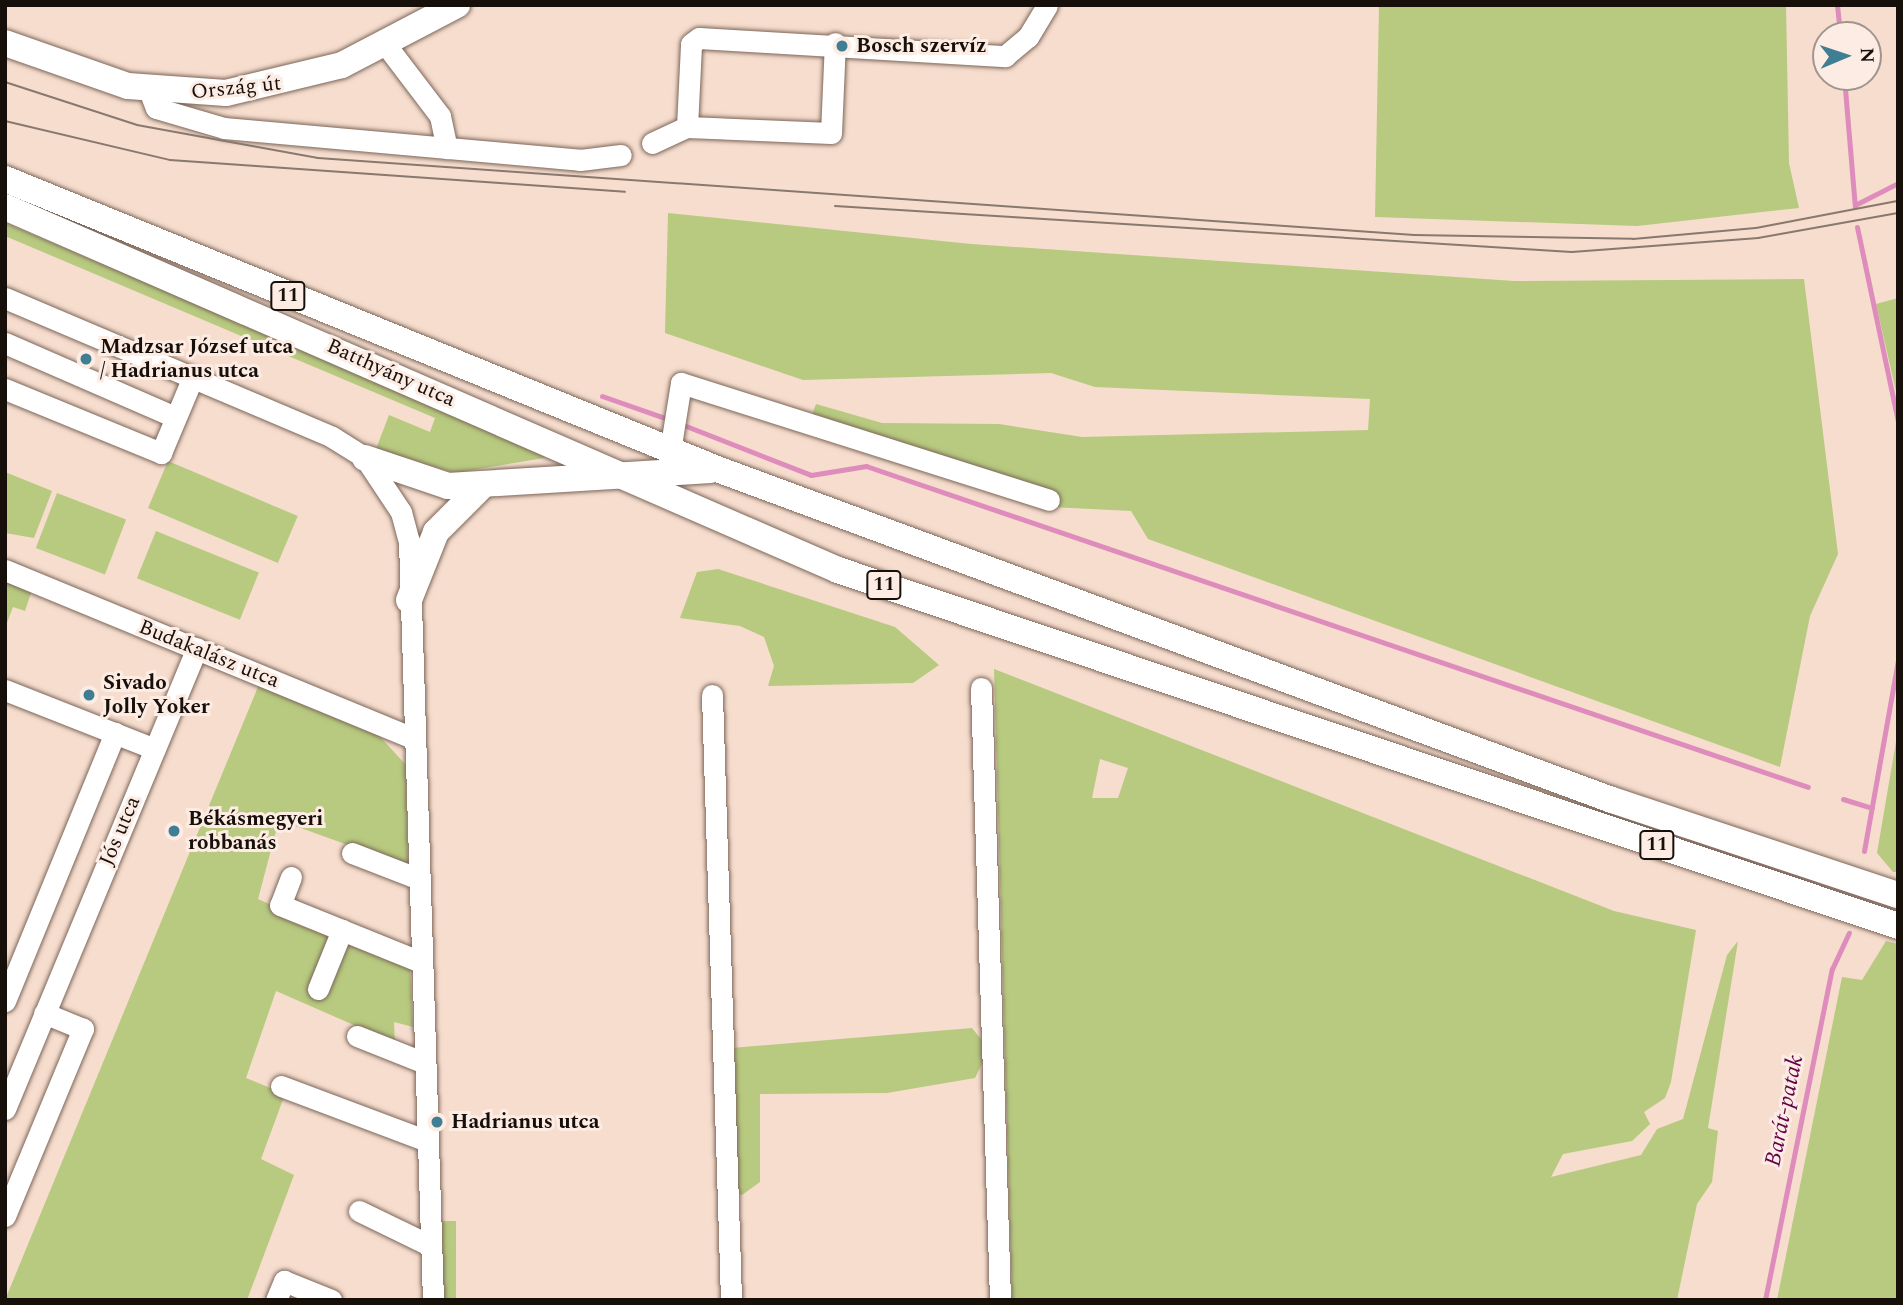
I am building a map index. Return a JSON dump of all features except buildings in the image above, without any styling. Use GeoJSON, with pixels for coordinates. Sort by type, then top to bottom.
{"type":"FeatureCollection","features":[{"type":"Feature","properties":{"kind":"main road","name":"Ország út"},"geometry":{"type":"LineString","coordinates":[[5,43],[59,66],[149,90],[204,94],[268,87],[386,45],[457,5]]}},
{"type":"Feature","properties":{"kind":"main road","name":"Batthyány utca"},"geometry":{"type":"LineString","coordinates":[[5,179],[670,451]]}},
{"type":"Feature","properties":{"kind":"main road","name":"Batthyány utca"},"geometry":{"type":"LineString","coordinates":[[5,207],[375,364],[620,478]]}},
{"type":"Feature","properties":{"kind":"main road","name":"11"},"geometry":{"type":"LineString","coordinates":[[670,451],[1600,796],[1898,895]]}},
{"type":"Feature","properties":{"kind":"main road"},"geometry":{"type":"LineString","coordinates":[[365,458],[428,482],[482,486],[717,470]]}},
{"type":"Feature","properties":{"kind":"main road","name":"11"},"geometry":{"type":"LineString","coordinates":[[620,478],[838,570],[1898,926]]}},
{"type":"Feature","properties":{"kind":"main road"},"geometry":{"type":"LineString","coordinates":[[409,600],[436,532],[482,486]]}},
{"type":"Feature","properties":{"kind":"street"},"geometry":{"type":"LineString","coordinates":[[687,127],[691,44],[699,38],[835,43],[1004,55],[1028,37],[1047,5]]}},
{"type":"Feature","properties":{"kind":"street"},"geometry":{"type":"LineString","coordinates":[[652,142],[687,127],[831,133],[835,43]]}},
{"type":"Feature","properties":{"kind":"street"},"geometry":{"type":"LineString","coordinates":[[386,45],[440,116],[447,148]]}},
{"type":"Feature","properties":{"kind":"street"},"geometry":{"type":"LineString","coordinates":[[149,90],[156,108],[224,128],[580,160],[621,156]]}},
{"type":"Feature","properties":{"kind":"street"},"geometry":{"type":"LineString","coordinates":[[5,298],[332,437],[365,458],[401,512],[409,541],[413,738],[433,1300]]}},
{"type":"Feature","properties":{"kind":"street"},"geometry":{"type":"LineString","coordinates":[[5,343],[175,417]]}},
{"type":"Feature","properties":{"kind":"street"},"geometry":{"type":"LineString","coordinates":[[5,389],[161,453],[192,377]]}},
{"type":"Feature","properties":{"kind":"street"},"geometry":{"type":"LineString","coordinates":[[670,451],[681,383],[1049,500]]}},
{"type":"Feature","properties":{"kind":"street","name":"Budakalász utca"},"geometry":{"type":"LineString","coordinates":[[5,570],[413,738]]}},
{"type":"Feature","properties":{"kind":"street","name":"Jós utca"},"geometry":{"type":"LineString","coordinates":[[5,1109],[197,649]]}},
{"type":"Feature","properties":{"kind":"street"},"geometry":{"type":"LineString","coordinates":[[981,688],[1000,1300]]}},
{"type":"Feature","properties":{"kind":"street"},"geometry":{"type":"LineString","coordinates":[[5,690],[155,749]]}},
{"type":"Feature","properties":{"kind":"street"},"geometry":{"type":"LineString","coordinates":[[712,695],[731,1300]]}},
{"type":"Feature","properties":{"kind":"street","name":"Jós utca"},"geometry":{"type":"LineString","coordinates":[[5,1001],[115,733]]}},
{"type":"Feature","properties":{"kind":"street"},"geometry":{"type":"LineString","coordinates":[[352,853],[419,878]]}},
{"type":"Feature","properties":{"kind":"street"},"geometry":{"type":"LineString","coordinates":[[291,877],[280,905],[421,961]]}},
{"type":"Feature","properties":{"kind":"street"},"geometry":{"type":"LineString","coordinates":[[318,989],[342,930]]}},
{"type":"Feature","properties":{"kind":"street"},"geometry":{"type":"LineString","coordinates":[[5,1216],[83,1029],[44,1013]]}},
{"type":"Feature","properties":{"kind":"street"},"geometry":{"type":"LineString","coordinates":[[357,1036],[425,1063]]}},
{"type":"Feature","properties":{"kind":"street"},"geometry":{"type":"LineString","coordinates":[[281,1086],[428,1141]]}},
{"type":"Feature","properties":{"kind":"street"},"geometry":{"type":"LineString","coordinates":[[359,1211],[431,1246]]}},
{"type":"Feature","properties":{"kind":"street"},"geometry":{"type":"LineString","coordinates":[[276,1300],[284,1281],[331,1300]]}},
{"type":"Feature","properties":{"kind":"green space"},"geometry":{"type":"Polygon","coordinates":[[[1379,5],[1786,5],[1789,163],[1799,208],[1637,226],[1375,217],[1379,5]]]}},
{"type":"Feature","properties":{"kind":"green space"},"geometry":{"type":"Polygon","coordinates":[[[668,213],[971,244],[1514,281],[1804,279],[1838,554],[1810,616],[1780,767],[1148,539],[1131,511],[1051,507],[810,420],[816,404],[882,423],[999,424],[1082,437],[1368,430],[1370,399],[1095,387],[1051,373],[803,380],[665,333],[668,213]]]}},
{"type":"Feature","properties":{"kind":"green space"},"geometry":{"type":"Polygon","coordinates":[[[5,223],[547,451],[544,458],[455,473],[376,449],[389,415],[430,432],[435,418],[5,236],[5,223]]]}},
{"type":"Feature","properties":{"kind":"green space"},"geometry":{"type":"Polygon","coordinates":[[[1898,298],[1898,400],[1876,304],[1898,298]]]}},
{"type":"Feature","properties":{"kind":"green space"},"geometry":{"type":"Polygon","coordinates":[[[168,461],[298,516],[278,563],[148,508],[168,461]]]}},
{"type":"Feature","properties":{"kind":"green space"},"geometry":{"type":"Polygon","coordinates":[[[5,472],[52,491],[34,538],[5,533],[5,472]]]}},
{"type":"Feature","properties":{"kind":"green space"},"geometry":{"type":"Polygon","coordinates":[[[57,493],[126,520],[105,575],[36,548],[57,493]]]}},
{"type":"Feature","properties":{"kind":"green space"},"geometry":{"type":"Polygon","coordinates":[[[156,531],[259,573],[240,620],[137,578],[156,531]]]}},
{"type":"Feature","properties":{"kind":"green space"},"geometry":{"type":"Polygon","coordinates":[[[718,569],[895,627],[939,665],[913,683],[768,686],[774,666],[764,637],[740,626],[680,618],[697,572],[718,569]]]}},
{"type":"Feature","properties":{"kind":"green space"},"geometry":{"type":"Polygon","coordinates":[[[5,576],[33,587],[25,611],[13,607],[5,628],[5,576]]]}},
{"type":"Feature","properties":{"kind":"green space"},"geometry":{"type":"Polygon","coordinates":[[[994,669],[1614,911],[1696,930],[1671,1082],[1665,1098],[1644,1112],[1650,1124],[1632,1141],[1563,1154],[1551,1177],[1641,1155],[1657,1129],[1683,1119],[1727,955],[1738,941],[1708,1128],[1718,1131],[1712,1182],[1697,1204],[1677,1300],[1012,1300],[994,669]],[[1100,759],[1092,798],[1118,798],[1128,768],[1100,759]]]}},
{"type":"Feature","properties":{"kind":"green space"},"geometry":{"type":"Polygon","coordinates":[[[260,682],[371,727],[406,765],[408,867],[279,820],[258,899],[410,967],[413,1027],[394,1022],[395,1043],[276,991],[246,1078],[285,1094],[261,1159],[294,1175],[247,1300],[5,1300],[260,682]]]}},
{"type":"Feature","properties":{"kind":"green space"},"geometry":{"type":"Polygon","coordinates":[[[1898,730],[1898,872],[1893,872],[1877,853],[1898,730]]]}},
{"type":"Feature","properties":{"kind":"green space"},"geometry":{"type":"Polygon","coordinates":[[[1886,941],[1898,944],[1898,1300],[1777,1300],[1842,977],[1862,980],[1886,941]]]}},
{"type":"Feature","properties":{"kind":"green space"},"geometry":{"type":"Polygon","coordinates":[[[972,1028],[989,1049],[975,1078],[887,1093],[760,1094],[760,1182],[742,1195],[722,1189],[719,1049],[972,1028]]]}},
{"type":"Feature","properties":{"kind":"green space"},"geometry":{"type":"Polygon","coordinates":[[[440,1221],[456,1221],[456,1300],[440,1300],[440,1221]]]}},
{"type":"Feature","properties":{"kind":"waterway"},"geometry":{"type":"LineString","coordinates":[[1837,5],[1839,21]]}},
{"type":"Feature","properties":{"kind":"waterway"},"geometry":{"type":"LineString","coordinates":[[1845,91],[1855,207]]}},
{"type":"Feature","properties":{"kind":"waterway"},"geometry":{"type":"LineString","coordinates":[[1855,205],[1898,183]]}},
{"type":"Feature","properties":{"kind":"waterway"},"geometry":{"type":"LineString","coordinates":[[1857,227],[1898,421]]}},
{"type":"Feature","properties":{"kind":"waterway"},"geometry":{"type":"LineString","coordinates":[[602,396],[662,417]]}},
{"type":"Feature","properties":{"kind":"waterway"},"geometry":{"type":"LineString","coordinates":[[686,426],[811,475],[866,466],[1808,787]]}},
{"type":"Feature","properties":{"kind":"waterway","name":"Barát-patak"},"geometry":{"type":"LineString","coordinates":[[1864,851],[1898,661]]}},
{"type":"Feature","properties":{"kind":"waterway"},"geometry":{"type":"LineString","coordinates":[[1843,799],[1872,808]]}},
{"type":"Feature","properties":{"kind":"waterway","name":"Barát-patak"},"geometry":{"type":"LineString","coordinates":[[1765,1300],[1832,969],[1849,933]]}},
{"type":"Feature","properties":{"kind":"tram line"},"geometry":{"type":"LineString","coordinates":[[5,82],[137,125],[318,158],[1414,235],[1633,239],[1756,228],[1898,201]]}},
{"type":"Feature","properties":{"kind":"tram line"},"geometry":{"type":"LineString","coordinates":[[5,121],[170,160],[625,192]]}},
{"type":"Feature","properties":{"kind":"tram line"},"geometry":{"type":"LineString","coordinates":[[835,206],[1572,252],[1758,238],[1898,213]]}},
{"type":"Feature","properties":{"kind":"place","name":"Bosch szervíz"},"geometry":{"type":"Point","coordinates":[842,46]}},
{"type":"Feature","properties":{"kind":"place","name":"Madzsar József utca / Hadrianus utca"},"geometry":{"type":"Point","coordinates":[86,359]}},
{"type":"Feature","properties":{"kind":"place","name":"Sivado Jolly Yoker"},"geometry":{"type":"Point","coordinates":[89,695]}},
{"type":"Feature","properties":{"kind":"place","name":"Békásmegyeri robbanás"},"geometry":{"type":"Point","coordinates":[174,831]}},
{"type":"Feature","properties":{"kind":"place","name":"Hadrianus utca"},"geometry":{"type":"Point","coordinates":[437,1122]}}]}
